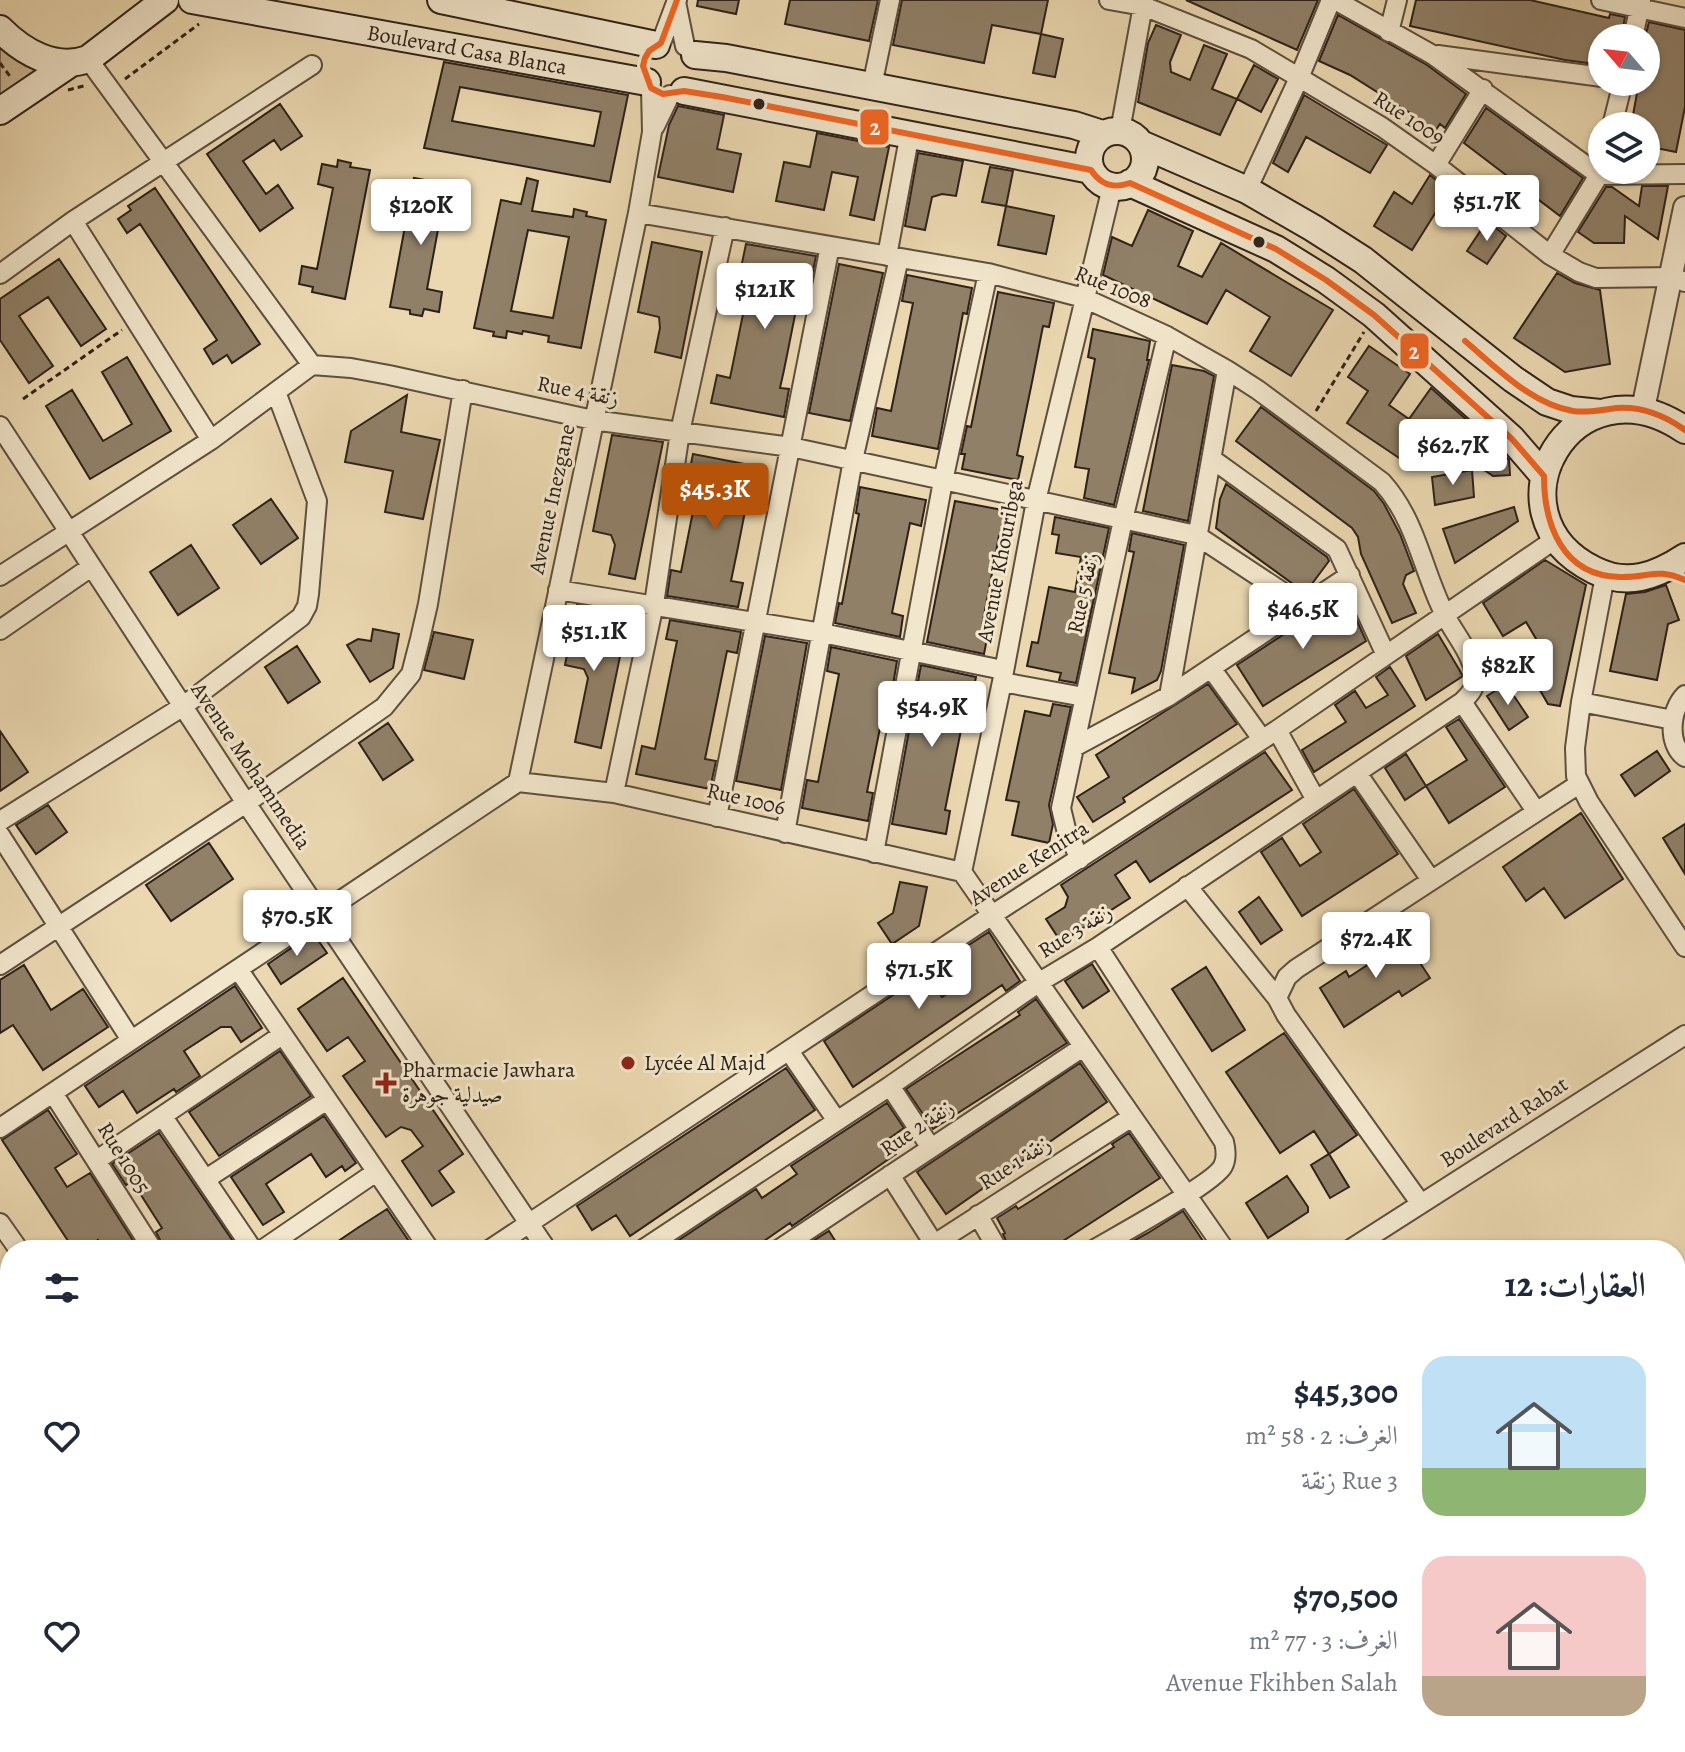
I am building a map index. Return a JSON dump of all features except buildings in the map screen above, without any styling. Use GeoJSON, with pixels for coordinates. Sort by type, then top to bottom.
{"type":"FeatureCollection","features":[{"type":"Feature","properties":{"kind":"main road"},"geometry":{"type":"LineString","coordinates":[[0,111],[80,61],[165,0]]}},
{"type":"Feature","properties":{"kind":"main road","name":"Boulevard Casa Blanca"},"geometry":{"type":"LineString","coordinates":[[192,0],[910,133],[1091,170]]}},
{"type":"Feature","properties":{"kind":"main road","name":"Boulevard Casa Blanca"},"geometry":{"type":"LineString","coordinates":[[441,0],[1121,136],[1247,190],[1313,228],[1363,260],[1513,379],[1547,402],[1571,410],[1600,413]]}},
{"type":"Feature","properties":{"kind":"main road"},"geometry":{"type":"LineString","coordinates":[[0,29],[16,45],[34,55],[55,62],[80,61]]}},
{"type":"Feature","properties":{"kind":"main road"},"geometry":{"type":"LineString","coordinates":[[674,47],[696,75],[663,89],[643,66],[649,51],[674,47]]}},
{"type":"Feature","properties":{"kind":"main road"},"geometry":{"type":"LineString","coordinates":[[1121,185],[1137,178],[1145,161],[1121,136],[1090,150],[1091,170],[1103,184],[1121,185],[1276,249],[1326,280],[1374,315],[1512,439],[1544,476]]}},
{"type":"Feature","properties":{"kind":"main road"},"geometry":{"type":"LineString","coordinates":[[1678,569],[1627,579],[1605,576],[1574,561],[1554,540],[1542,495],[1544,476],[1555,449],[1574,427],[1600,413],[1621,408],[1643,409],[1666,416],[1685,430]]}},
{"type":"Feature","properties":{"kind":"street"},"geometry":{"type":"LineString","coordinates":[[872,86],[890,0]]}},
{"type":"Feature","properties":{"kind":"street","name":"Rue 1009"},"geometry":{"type":"LineString","coordinates":[[1109,0],[1143,3],[1251,49],[1382,127],[1436,165],[1550,255],[1579,272],[1596,278],[1678,279]]}},
{"type":"Feature","properties":{"kind":"street"},"geometry":{"type":"LineString","coordinates":[[1247,190],[1333,0],[1433,55],[1588,162]]}},
{"type":"Feature","properties":{"kind":"street"},"geometry":{"type":"LineString","coordinates":[[1389,32],[1397,0]]}},
{"type":"Feature","properties":{"kind":"street"},"geometry":{"type":"LineString","coordinates":[[1601,0],[1640,4],[1685,18]]}},
{"type":"Feature","properties":{"kind":"street"},"geometry":{"type":"LineString","coordinates":[[674,47],[676,1]]}},
{"type":"Feature","properties":{"kind":"street"},"geometry":{"type":"LineString","coordinates":[[1121,136],[1143,3]]}},
{"type":"Feature","properties":{"kind":"street"},"geometry":{"type":"LineString","coordinates":[[1636,24],[1640,4]]}},
{"type":"Feature","properties":{"kind":"street"},"geometry":{"type":"LineString","coordinates":[[1433,55],[1588,75]]}},
{"type":"Feature","properties":{"kind":"street"},"geometry":{"type":"LineString","coordinates":[[0,576],[211,440],[312,365],[165,162],[80,61]]}},
{"type":"Feature","properties":{"kind":"street"},"geometry":{"type":"LineString","coordinates":[[0,274],[73,221],[312,65]]}},
{"type":"Feature","properties":{"kind":"street","name":"Avenue Inezgane"},"geometry":{"type":"LineString","coordinates":[[518,782],[663,89]]}},
{"type":"Feature","properties":{"kind":"street"},"geometry":{"type":"LineString","coordinates":[[1436,165],[1483,89]]}},
{"type":"Feature","properties":{"kind":"street"},"geometry":{"type":"LineString","coordinates":[[785,833],[893,257],[910,133]]}},
{"type":"Feature","properties":{"kind":"street"},"geometry":{"type":"LineString","coordinates":[[1660,173],[1685,174]]}},
{"type":"Feature","properties":{"kind":"street"},"geometry":{"type":"LineString","coordinates":[[1550,255],[1592,184]]}},
{"type":"Feature","properties":{"kind":"street","name":"Avenue Khouribga"},"geometry":{"type":"LineString","coordinates":[[962,872],[1036,501],[1084,298],[1121,185]]}},
{"type":"Feature","properties":{"kind":"street"},"geometry":{"type":"LineString","coordinates":[[1643,409],[1678,279],[1685,208]]}},
{"type":"Feature","properties":{"kind":"street","name":"Rue 1008"},"geometry":{"type":"LineString","coordinates":[[638,213],[988,273],[1084,298],[1167,336],[1227,370],[1382,482],[1398,499],[1417,540],[1444,614]]}},
{"type":"Feature","properties":{"kind":"street"},"geometry":{"type":"LineString","coordinates":[[73,221],[211,440]]}},
{"type":"Feature","properties":{"kind":"street"},"geometry":{"type":"LineString","coordinates":[[614,793],[654,604],[680,432],[725,227]]}},
{"type":"Feature","properties":{"kind":"street"},"geometry":{"type":"LineString","coordinates":[[717,817],[830,246]]}},
{"type":"Feature","properties":{"kind":"street"},"geometry":{"type":"LineString","coordinates":[[874,853],[943,481],[988,273]]}},
{"type":"Feature","properties":{"kind":"street","name":"Rue 5 زنقة"},"geometry":{"type":"LineString","coordinates":[[1080,859],[1066,829],[1061,808],[1123,520],[1167,336]]}},
{"type":"Feature","properties":{"kind":"street","name":"Rue 4 زنقة"},"geometry":{"type":"LineString","coordinates":[[312,365],[351,368],[593,420],[791,447],[1196,535]]}},
{"type":"Feature","properties":{"kind":"street"},"geometry":{"type":"LineString","coordinates":[[1169,696],[1227,370]]}},
{"type":"Feature","properties":{"kind":"street"},"geometry":{"type":"LineString","coordinates":[[0,965],[246,803],[384,707],[411,674],[428,604],[463,390]]}},
{"type":"Feature","properties":{"kind":"street"},"geometry":{"type":"LineString","coordinates":[[0,821],[182,707],[301,617],[307,606],[317,501],[276,392]]}},
{"type":"Feature","properties":{"kind":"street","name":"Avenue Mohammedia"},"geometry":{"type":"LineString","coordinates":[[0,426],[182,707],[540,1240]]}},
{"type":"Feature","properties":{"kind":"street"},"geometry":{"type":"LineString","coordinates":[[1212,459],[1337,549],[1385,653]]}},
{"type":"Feature","properties":{"kind":"street"},"geometry":{"type":"LineString","coordinates":[[1196,535],[1305,607]]}},
{"type":"Feature","properties":{"kind":"street","name":"Avenue Kenitra"},"geometry":{"type":"LineString","coordinates":[[504,1240],[992,915],[1269,735],[1554,540]]}},
{"type":"Feature","properties":{"kind":"street"},"geometry":{"type":"LineString","coordinates":[[0,630],[91,567]]}},
{"type":"Feature","properties":{"kind":"street"},"geometry":{"type":"LineString","coordinates":[[1076,746],[1169,696],[1350,575]]}},
{"type":"Feature","properties":{"kind":"street"},"geometry":{"type":"LineString","coordinates":[[1605,576],[1574,756],[1579,784],[1685,947]]}},
{"type":"Feature","properties":{"kind":"street"},"geometry":{"type":"LineString","coordinates":[[558,590],[654,604],[912,651],[1084,697]]}},
{"type":"Feature","properties":{"kind":"street"},"geometry":{"type":"LineString","coordinates":[[1444,614],[1474,669],[1474,687],[1458,705],[1536,811]]}},
{"type":"Feature","properties":{"kind":"street"},"geometry":{"type":"LineString","coordinates":[[1211,668],[1269,735],[1316,800]]}},
{"type":"Feature","properties":{"kind":"street"},"geometry":{"type":"LineString","coordinates":[[1685,695],[1679,701],[1673,720],[1674,740],[1678,751],[1685,757]]}},
{"type":"Feature","properties":{"kind":"street"},"geometry":{"type":"LineString","coordinates":[[1581,702],[1673,720]]}},
{"type":"Feature","properties":{"kind":"street","name":"Rue 3 زنقة"},"geometry":{"type":"LineString","coordinates":[[657,1240],[1458,705]]}},
{"type":"Feature","properties":{"kind":"street"},"geometry":{"type":"LineString","coordinates":[[1357,773],[1431,880]]}},
{"type":"Feature","properties":{"kind":"street"},"geometry":{"type":"LineString","coordinates":[[0,1128],[518,782]]}},
{"type":"Feature","properties":{"kind":"street","name":"Rue 1006"},"geometry":{"type":"LineString","coordinates":[[518,782],[614,793],[962,872]]}},
{"type":"Feature","properties":{"kind":"street"},"geometry":{"type":"LineString","coordinates":[[1277,998],[1283,983],[1296,969],[1579,784]]}},
{"type":"Feature","properties":{"kind":"street"},"geometry":{"type":"LineString","coordinates":[[0,835],[131,1040]]}},
{"type":"Feature","properties":{"kind":"street"},"geometry":{"type":"LineString","coordinates":[[962,872],[1218,1240]]}},
{"type":"Feature","properties":{"kind":"street"},"geometry":{"type":"LineString","coordinates":[[1187,886],[1277,998],[1421,1204]]}},
{"type":"Feature","properties":{"kind":"street"},"geometry":{"type":"LineString","coordinates":[[1098,947],[1224,1142],[1226,1154],[1220,1171],[1188,1194],[1110,1240]]}},
{"type":"Feature","properties":{"kind":"street"},"geometry":{"type":"LineString","coordinates":[[238,969],[423,1240]]}},
{"type":"Feature","properties":{"kind":"street"},"geometry":{"type":"LineString","coordinates":[[97,1160],[282,1035]]}},
{"type":"Feature","properties":{"kind":"street","name":"Boulevard Rabat"},"geometry":{"type":"LineString","coordinates":[[1365,1240],[1685,1035]]}},
{"type":"Feature","properties":{"kind":"street","name":"Rue 2 زنقة"},"geometry":{"type":"LineString","coordinates":[[793,1240],[1083,1047]]}},
{"type":"Feature","properties":{"kind":"street"},"geometry":{"type":"LineString","coordinates":[[789,1051],[837,1121]]}},
{"type":"Feature","properties":{"kind":"street"},"geometry":{"type":"LineString","coordinates":[[890,1086],[931,1148]]}},
{"type":"Feature","properties":{"kind":"street","name":"Rue 1005"},"geometry":{"type":"LineString","coordinates":[[53,1093],[147,1240]]}},
{"type":"Feature","properties":{"kind":"street"},"geometry":{"type":"LineString","coordinates":[[206,1179],[327,1100]]}},
{"type":"Feature","properties":{"kind":"street"},"geometry":{"type":"LineString","coordinates":[[163,1117],[246,1240]]}},
{"type":"Feature","properties":{"kind":"street","name":"Rue 1 زنقة"},"geometry":{"type":"LineString","coordinates":[[940,1240],[1132,1117]]}},
{"type":"Feature","properties":{"kind":"street"},"geometry":{"type":"LineString","coordinates":[[277,1240],[376,1172]]}},
{"type":"Feature","properties":{"kind":"street"},"geometry":{"type":"LineString","coordinates":[[890,1175],[926,1240]]}},
{"type":"Feature","properties":{"kind":"street"},"geometry":{"type":"LineString","coordinates":[[978,1215],[992,1240]]}},
{"type":"Feature","properties":{"kind":"street"},"geometry":{"type":"LineString","coordinates":[[0,1223],[12,1240]]}},
{"type":"Feature","properties":{"kind":"path"},"geometry":{"type":"LineString","coordinates":[[1307,426],[1374,315]]}},
{"type":"Feature","properties":{"kind":"path"},"geometry":{"type":"LineString","coordinates":[[23,399],[137,319]]}},
{"type":"Feature","properties":{"kind":"shaded area"},"geometry":{"type":"Polygon","coordinates":[[[0,40],[45,67],[0,95],[0,40]]]}},
{"type":"Feature","properties":{"kind":"transit line","name":"2"},"geometry":{"type":"LineString","coordinates":[[677,0],[661,43],[645,58],[643,66],[651,88],[663,94],[684,91],[722,97],[1091,170],[1108,184],[1118,186],[1130,183],[1276,249],[1374,315],[1512,439],[1544,476],[1553,529],[1570,557],[1584,568],[1600,574],[1620,577],[1667,574],[1685,580]]}},
{"type":"Feature","properties":{"kind":"transit line","name":"2"},"geometry":{"type":"LineString","coordinates":[[1465,341],[1515,383],[1543,401],[1584,412],[1635,408],[1661,416],[1685,430]]}},
{"type":"Feature","properties":{"kind":"place","name":"Lycée Al Majd"},"geometry":{"type":"Point","coordinates":[628,1063]}},
{"type":"Feature","properties":{"kind":"place","name":"Pharmacie Jawhara صيدلية جوهرة"},"geometry":{"type":"Point","coordinates":[386,1083]}}]}
